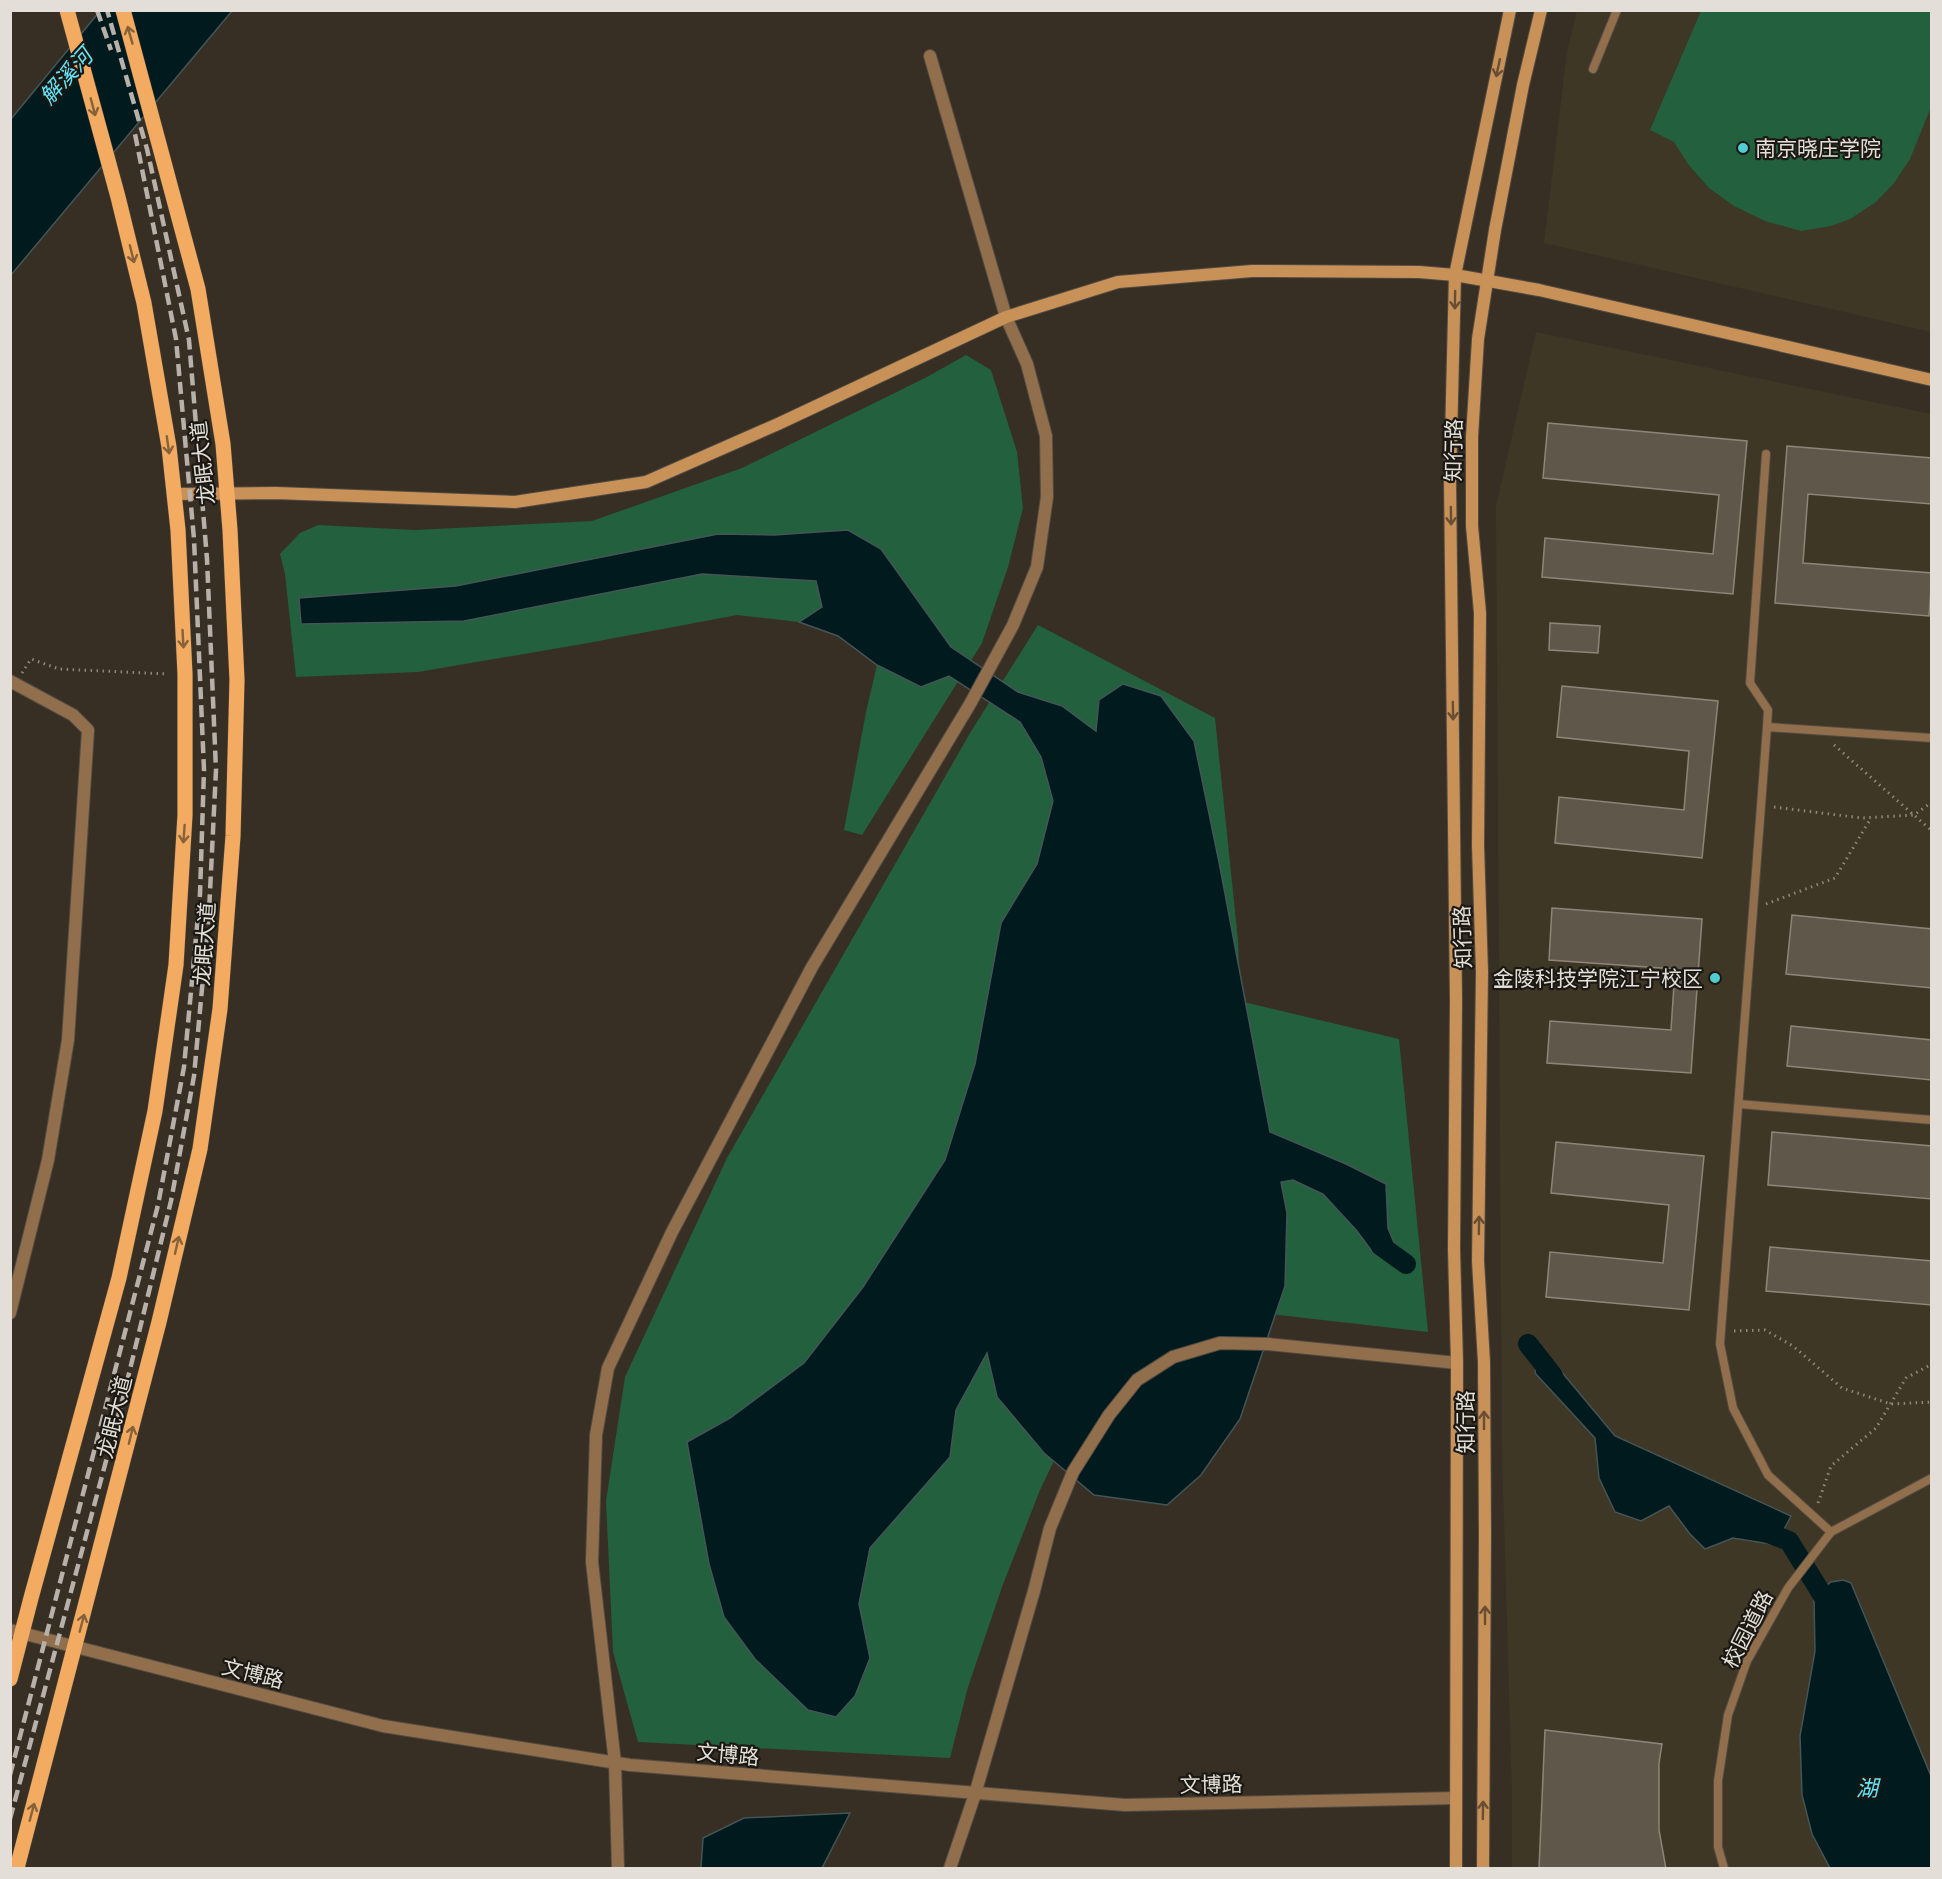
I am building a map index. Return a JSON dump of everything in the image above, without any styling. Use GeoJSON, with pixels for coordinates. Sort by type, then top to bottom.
{"type":"FeatureCollection","features":[{"type":"Feature","properties":{"kind":"main road","name":"龙眠大道"},"geometry":{"type":"LineString","coordinates":[[10,1679],[16,1632],[119,1278],[155,1111],[176,966],[185,815],[184,674],[178,530],[169,447],[144,303],[67,10]]}},
{"type":"Feature","properties":{"kind":"main road","name":"龙眠大道"},"geometry":{"type":"LineString","coordinates":[[17,1869],[159,1322],[200,1149],[220,1009],[233,836],[237,680],[223,444],[198,289],[123,10]]}},
{"type":"Feature","properties":{"kind":"street","name":"知行路"},"geometry":{"type":"LineString","coordinates":[[1456,1869],[1457,1363],[1454,1249],[1456,1001],[1450,480],[1455,275],[1510,10]]}},
{"type":"Feature","properties":{"kind":"street","name":"知行路"},"geometry":{"type":"LineString","coordinates":[[1483,1869],[1484,1362],[1478,1261],[1482,972],[1478,845],[1480,613],[1472,526],[1472,437],[1478,339],[1487,281],[1523,85],[1541,10]]}},
{"type":"Feature","properties":{"kind":"street"},"geometry":{"type":"LineString","coordinates":[[618,1869],[615,1763],[592,1562],[596,1436],[608,1368],[672,1232],[812,967],[975,694],[1013,625],[1037,567],[1047,497],[1046,436],[1027,364],[1006,317],[930,56]]}},
{"type":"Feature","properties":{"kind":"street"},"geometry":{"type":"LineString","coordinates":[[174,494],[276,493],[515,502],[646,482],[778,424],[1006,317],[1118,282],[1252,271],[1419,272],[1455,275],[1539,290],[1932,380]]}},
{"type":"Feature","properties":{"kind":"street"},"geometry":{"type":"LineString","coordinates":[[10,1312],[48,1160],[68,1040],[88,730],[74,715],[12,682]]}},
{"type":"Feature","properties":{"kind":"street"},"geometry":{"type":"LineString","coordinates":[[950,1869],[975,1794],[1034,1592],[1050,1527],[1073,1472],[1109,1415],[1137,1380],[1173,1358],[1220,1343],[1268,1344],[1457,1363]]}},
{"type":"Feature","properties":{"kind":"street","name":"文博路"},"geometry":{"type":"LineString","coordinates":[[16,1632],[383,1726],[615,1763],[1125,1805],[1456,1798]]}},
{"type":"Feature","properties":{"kind":"lane"},"geometry":{"type":"LineString","coordinates":[[1593,69],[1617,10]]}},
{"type":"Feature","properties":{"kind":"lane"},"geometry":{"type":"LineString","coordinates":[[1766,454],[1750,683],[1767,711],[1767,727],[1720,1344],[1733,1408],[1768,1475],[1831,1532]]}},
{"type":"Feature","properties":{"kind":"lane"},"geometry":{"type":"LineString","coordinates":[[1767,727],[1932,738]]}},
{"type":"Feature","properties":{"kind":"lane"},"geometry":{"type":"LineString","coordinates":[[1738,1104],[1932,1120]]}},
{"type":"Feature","properties":{"kind":"lane","name":"校园道路"},"geometry":{"type":"LineString","coordinates":[[1724,1869],[1718,1847],[1718,1780],[1728,1715],[1747,1661],[1788,1588],[1831,1532],[1932,1478]]}},
{"type":"Feature","properties":{"kind":"path"},"geometry":{"type":"LineString","coordinates":[[12,682],[31,659],[59,669],[184,674]]}},
{"type":"Feature","properties":{"kind":"path"},"geometry":{"type":"LineString","coordinates":[[1818,730],[1932,831]]}},
{"type":"Feature","properties":{"kind":"path"},"geometry":{"type":"LineString","coordinates":[[1761,805],[1862,818],[1914,816],[1932,802]]}},
{"type":"Feature","properties":{"kind":"path"},"geometry":{"type":"LineString","coordinates":[[1753,909],[1835,878],[1871,817]]}},
{"type":"Feature","properties":{"kind":"path"},"geometry":{"type":"LineString","coordinates":[[1721,1331],[1764,1330],[1793,1346],[1842,1388],[1891,1404],[1932,1402]]}},
{"type":"Feature","properties":{"kind":"path"},"geometry":{"type":"LineString","coordinates":[[1813,1516],[1831,1466],[1876,1428],[1906,1378],[1932,1364]]}},
{"type":"Feature","properties":{"kind":"shaded area","name":"南京晓庄学院"},"geometry":{"type":"Polygon","coordinates":[[[1577,11],[1931,11],[1931,332],[1544,243],[1567,52],[1577,11]]]}},
{"type":"Feature","properties":{"kind":"shaded area","name":"金陵科技学院江宁校区"},"geometry":{"type":"Polygon","coordinates":[[[1536,332],[1931,414],[1932,1868],[1512,1868],[1502,1450],[1496,506],[1536,332]]]}},
{"type":"Feature","properties":{"kind":"green space"},"geometry":{"type":"Polygon","coordinates":[[[1701,11],[1931,11],[1931,107],[1910,159],[1894,183],[1876,202],[1850,219],[1831,226],[1801,231],[1765,221],[1734,206],[1709,188],[1688,164],[1674,142],[1650,130],[1701,11]]]}},
{"type":"Feature","properties":{"kind":"green space"},"geometry":{"type":"Polygon","coordinates":[[[966,355],[991,370],[1017,452],[1023,508],[1008,567],[982,643],[862,835],[844,830],[877,665],[838,636],[799,622],[737,615],[418,672],[296,677],[285,574],[280,554],[300,533],[318,525],[415,530],[592,521],[742,468],[925,378],[966,355]]]}},
{"type":"Feature","properties":{"kind":"green space"},"geometry":{"type":"Polygon","coordinates":[[[1038,625],[1215,718],[1238,940],[1240,1001],[1399,1039],[1428,1332],[1199,1306],[1080,1406],[1040,1490],[1002,1587],[968,1687],[950,1758],[638,1742],[613,1652],[606,1501],[625,1377],[727,1158],[970,733],[1038,625]]]}},
{"type":"Feature","properties":{"kind":"water","name":"解溪河"},"geometry":{"type":"Polygon","coordinates":[[[100,11],[232,11],[11,275],[11,119],[100,11]]]}},
{"type":"Feature","properties":{"kind":"water"},"geometry":{"type":"Polygon","coordinates":[[[848,530],[881,549],[951,647],[1018,692],[1062,706],[1096,731],[1099,700],[1123,684],[1161,696],[1194,741],[1270,1132],[1346,1164],[1386,1184],[1388,1228],[1404,1267],[1374,1254],[1357,1231],[1323,1194],[1293,1180],[1281,1182],[1287,1213],[1285,1286],[1240,1419],[1201,1475],[1167,1505],[1094,1495],[1044,1453],[997,1397],[987,1353],[956,1410],[950,1457],[870,1548],[859,1604],[870,1658],[855,1696],[836,1717],[808,1710],[755,1659],[724,1617],[709,1564],[687,1442],[730,1418],[804,1363],[863,1287],[945,1160],[975,1064],[1001,923],[1037,864],[1053,801],[1041,757],[1020,722],[949,676],[921,687],[877,665],[838,636],[799,622],[822,607],[816,581],[702,574],[464,621],[301,624],[299,598],[456,586],[718,534],[774,535],[848,530]]]}},
{"type":"Feature","properties":{"kind":"water"},"geometry":{"type":"Polygon","coordinates":[[[1540,1346],[1615,1436],[1791,1516],[1776,1545],[1733,1538],[1705,1549],[1690,1534],[1669,1506],[1641,1521],[1615,1512],[1599,1478],[1595,1438],[1535,1373],[1540,1346]]]}},
{"type":"Feature","properties":{"kind":"water","name":"湖"},"geometry":{"type":"Polygon","coordinates":[[[1843,1580],[1851,1583],[1931,1776],[1931,1868],[1830,1868],[1812,1834],[1802,1795],[1800,1736],[1815,1651],[1814,1599],[1831,1582],[1843,1580]]]}},
{"type":"Feature","properties":{"kind":"water"},"geometry":{"type":"Polygon","coordinates":[[[850,1813],[822,1868],[701,1868],[703,1838],[744,1818],[850,1813]]]}},
{"type":"Feature","properties":{"kind":"building"},"geometry":{"type":"Polygon","coordinates":[[[1548,423],[1747,441],[1733,594],[1542,577],[1545,538],[1713,554],[1719,495],[1543,478],[1548,423]]]}},
{"type":"Feature","properties":{"kind":"building"},"geometry":{"type":"Polygon","coordinates":[[[1787,446],[1932,458],[1932,504],[1808,494],[1803,563],[1932,573],[1929,616],[1775,603],[1787,446]]]}},
{"type":"Feature","properties":{"kind":"building"},"geometry":{"type":"Polygon","coordinates":[[[1550,623],[1600,626],[1598,653],[1549,650],[1550,623]]]}},
{"type":"Feature","properties":{"kind":"building"},"geometry":{"type":"Polygon","coordinates":[[[1562,686],[1718,701],[1702,858],[1555,843],[1559,797],[1684,810],[1689,751],[1557,737],[1562,686]]]}},
{"type":"Feature","properties":{"kind":"building"},"geometry":{"type":"Polygon","coordinates":[[[1552,908],[1702,919],[1691,1073],[1547,1063],[1550,1021],[1671,1030],[1675,969],[1549,960],[1552,908]]]}},
{"type":"Feature","properties":{"kind":"building"},"geometry":{"type":"Polygon","coordinates":[[[1792,915],[1932,929],[1932,988],[1786,974],[1792,915]]]}},
{"type":"Feature","properties":{"kind":"building"},"geometry":{"type":"Polygon","coordinates":[[[1791,1026],[1932,1040],[1932,1080],[1787,1066],[1791,1026]]]}},
{"type":"Feature","properties":{"kind":"building"},"geometry":{"type":"Polygon","coordinates":[[[1772,1132],[1932,1146],[1932,1199],[1768,1185],[1772,1132]]]}},
{"type":"Feature","properties":{"kind":"building"},"geometry":{"type":"Polygon","coordinates":[[[1556,1142],[1704,1156],[1689,1310],[1546,1297],[1550,1252],[1663,1263],[1669,1205],[1551,1193],[1556,1142]]]}},
{"type":"Feature","properties":{"kind":"building"},"geometry":{"type":"Polygon","coordinates":[[[1770,1247],[1932,1261],[1932,1305],[1766,1291],[1770,1247]]]}},
{"type":"Feature","properties":{"kind":"building"},"geometry":{"type":"Polygon","coordinates":[[[1545,1730],[1662,1744],[1659,1763],[1659,1830],[1666,1869],[1539,1869],[1545,1730]]]}},
{"type":"Feature","properties":{"kind":"waterway"},"geometry":{"type":"LineString","coordinates":[[1381,1243],[1381,1246],[1406,1264]]}},
{"type":"Feature","properties":{"kind":"waterway"},"geometry":{"type":"LineString","coordinates":[[1528,1344],[1553,1376]]}},
{"type":"Feature","properties":{"kind":"waterway"},"geometry":{"type":"LineString","coordinates":[[1755,1528],[1789,1541],[1833,1612]]}},
{"type":"Feature","properties":{"kind":"railway"},"geometry":{"type":"LineString","coordinates":[[97,10],[111,50]]}},
{"type":"Feature","properties":{"kind":"railway"},"geometry":{"type":"LineString","coordinates":[[10,1819],[124,1394],[171,1201],[194,1076],[209,912],[216,770],[207,559],[189,340],[147,149],[107,10]]}},
{"type":"Feature","properties":{"kind":"railway"},"geometry":{"type":"LineString","coordinates":[[10,1775],[158,1205],[184,1067],[200,894],[204,770],[194,539],[176,339],[135,134]]}},
{"type":"Feature","properties":{"kind":"place","name":"南京晓庄学院"},"geometry":{"type":"Point","coordinates":[1743,148]}},
{"type":"Feature","properties":{"kind":"place","name":"金陵科技学院江宁校区"},"geometry":{"type":"Point","coordinates":[1715,978]}}]}
